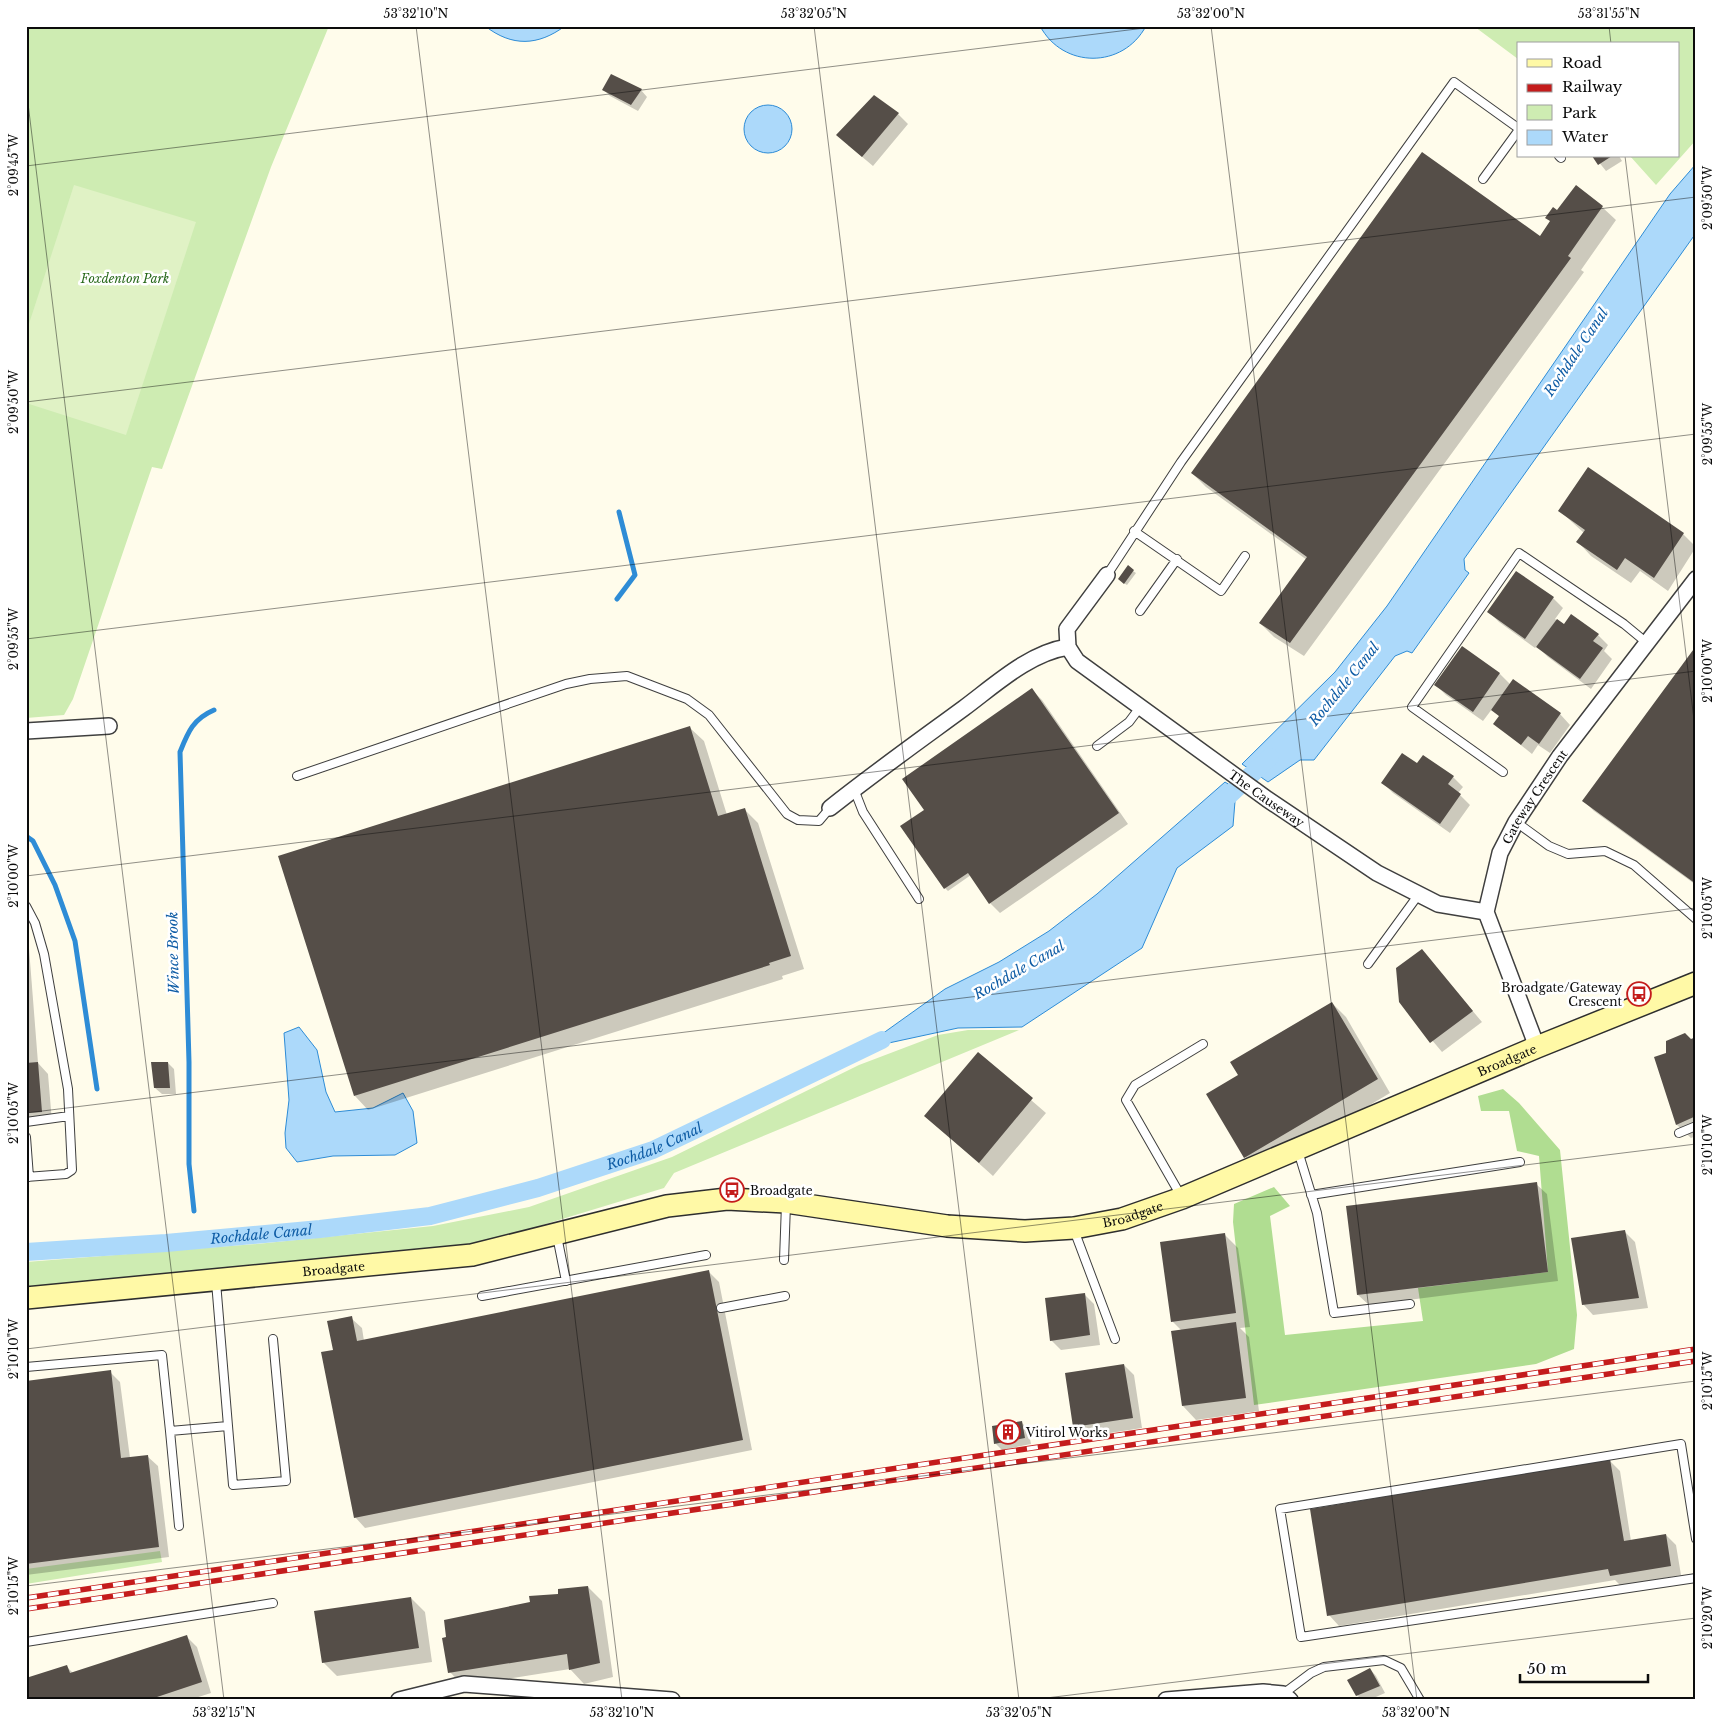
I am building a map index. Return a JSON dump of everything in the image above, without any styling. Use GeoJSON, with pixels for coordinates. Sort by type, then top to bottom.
{"type":"FeatureCollection","features":[{"type":"Feature","properties":{"kind":"street"},"geometry":{"type":"LineString","coordinates":[[830,808],[1008,676],[1051,650],[1068,647],[1067,629],[1107,575]]}},
{"type":"Feature","properties":{"kind":"street","name":"Gateway Crescent"},"geometry":{"type":"LineString","coordinates":[[1486,912],[1500,853],[1516,822],[1560,756],[1696,579]]}},
{"type":"Feature","properties":{"kind":"street","name":"The Causeway"},"geometry":{"type":"LineString","coordinates":[[1068,647],[1077,661],[1267,799],[1377,873],[1438,904],[1486,912]]}},
{"type":"Feature","properties":{"kind":"street"},"geometry":{"type":"LineString","coordinates":[[26,731],[109,726]]}},
{"type":"Feature","properties":{"kind":"street"},"geometry":{"type":"LineString","coordinates":[[1486,912],[1537,1047]]}},
{"type":"Feature","properties":{"kind":"street","name":"Broadgate"},"geometry":{"type":"LineString","coordinates":[[26,1298],[472,1255],[667,1206],[727,1199],[786,1202],[947,1226],[1024,1230],[1074,1228],[1122,1219],[1182,1198],[1537,1047],[1696,983]]}},
{"type":"Feature","properties":{"kind":"street"},"geometry":{"type":"LineString","coordinates":[[399,1700],[464,1684],[569,1696],[672,1700]]}},
{"type":"Feature","properties":{"kind":"street"},"geometry":{"type":"LineString","coordinates":[[1166,1700],[1250,1693],[1286,1697]]}},
{"type":"Feature","properties":{"kind":"lane"},"geometry":{"type":"LineString","coordinates":[[1107,575],[1134,531],[1181,462],[1454,82],[1517,129]]}},
{"type":"Feature","properties":{"kind":"lane"},"geometry":{"type":"LineString","coordinates":[[1483,179],[1517,131]]}},
{"type":"Feature","properties":{"kind":"lane"},"geometry":{"type":"LineString","coordinates":[[1134,531],[1221,591],[1244,556]]}},
{"type":"Feature","properties":{"kind":"lane"},"geometry":{"type":"LineString","coordinates":[[1503,772],[1412,708],[1519,553],[1624,624],[1647,642]]}},
{"type":"Feature","properties":{"kind":"lane"},"geometry":{"type":"LineString","coordinates":[[1140,611],[1176,559]]}},
{"type":"Feature","properties":{"kind":"lane"},"geometry":{"type":"LineString","coordinates":[[297,776],[566,684],[597,678],[627,676],[648,682],[687,699],[709,715],[787,814],[798,820],[819,821],[830,808]]}},
{"type":"Feature","properties":{"kind":"lane"},"geometry":{"type":"LineString","coordinates":[[1097,746],[1129,722],[1141,706]]}},
{"type":"Feature","properties":{"kind":"lane"},"geometry":{"type":"LineString","coordinates":[[854,789],[867,818],[919,899]]}},
{"type":"Feature","properties":{"kind":"lane"},"geometry":{"type":"LineString","coordinates":[[1516,822],[1549,846],[1568,854],[1605,851],[1634,865],[1696,919]]}},
{"type":"Feature","properties":{"kind":"lane"},"geometry":{"type":"LineString","coordinates":[[1368,964],[1419,894]]}},
{"type":"Feature","properties":{"kind":"lane"},"geometry":{"type":"LineString","coordinates":[[26,906],[35,923],[44,954],[68,1089],[72,1170],[66,1174],[28,1177],[26,1137]]}},
{"type":"Feature","properties":{"kind":"lane"},"geometry":{"type":"LineString","coordinates":[[1182,1198],[1126,1100],[1136,1085],[1203,1044]]}},
{"type":"Feature","properties":{"kind":"lane"},"geometry":{"type":"LineString","coordinates":[[26,1122],[69,1116]]}},
{"type":"Feature","properties":{"kind":"lane"},"geometry":{"type":"LineString","coordinates":[[1679,1133],[1696,1126]]}},
{"type":"Feature","properties":{"kind":"lane"},"geometry":{"type":"LineString","coordinates":[[1298,1149],[1317,1213],[1334,1313],[1410,1304]]}},
{"type":"Feature","properties":{"kind":"lane"},"geometry":{"type":"LineString","coordinates":[[1312,1195],[1520,1162]]}},
{"type":"Feature","properties":{"kind":"lane"},"geometry":{"type":"LineString","coordinates":[[784,1260],[786,1202]]}},
{"type":"Feature","properties":{"kind":"lane"},"geometry":{"type":"LineString","coordinates":[[1074,1228],[1115,1339]]}},
{"type":"Feature","properties":{"kind":"lane"},"geometry":{"type":"LineString","coordinates":[[556,1234],[566,1280]]}},
{"type":"Feature","properties":{"kind":"lane"},"geometry":{"type":"LineString","coordinates":[[482,1296],[706,1255]]}},
{"type":"Feature","properties":{"kind":"lane"},"geometry":{"type":"LineString","coordinates":[[216,1280],[233,1486],[286,1481],[273,1339]]}},
{"type":"Feature","properties":{"kind":"lane"},"geometry":{"type":"LineString","coordinates":[[721,1308],[785,1296]]}},
{"type":"Feature","properties":{"kind":"lane"},"geometry":{"type":"LineString","coordinates":[[26,1367],[162,1355],[179,1526]]}},
{"type":"Feature","properties":{"kind":"lane"},"geometry":{"type":"LineString","coordinates":[[170,1431],[228,1426]]}},
{"type":"Feature","properties":{"kind":"lane"},"geometry":{"type":"LineString","coordinates":[[1696,1539],[1681,1444],[1280,1509],[1301,1637],[1696,1578]]}},
{"type":"Feature","properties":{"kind":"lane"},"geometry":{"type":"LineString","coordinates":[[26,1642],[273,1604]]}},
{"type":"Feature","properties":{"kind":"lane"},"geometry":{"type":"LineString","coordinates":[[1286,1697],[1311,1673],[1324,1667],[1384,1660],[1401,1668],[1420,1700]]}},
{"type":"Feature","properties":{"kind":"green space","name":"Foxdenton Park"},"geometry":{"type":"Polygon","coordinates":[[[26,26],[329,26],[271,167],[162,469],[152,467],[73,699],[64,715],[26,718],[26,26]]]}},
{"type":"Feature","properties":{"kind":"green space"},"geometry":{"type":"Polygon","coordinates":[[[1696,26],[1696,140],[1680,158],[1680,42],[1517,42],[1517,58],[1475,27],[1696,26]]]}},
{"type":"Feature","properties":{"kind":"green space"},"geometry":{"type":"Polygon","coordinates":[[[1632,158],[1680,158],[1656,185],[1632,158]]]}},
{"type":"Feature","properties":{"kind":"green space","name":"Foxdenton Park"},"geometry":{"type":"Polygon","coordinates":[[[74,185],[196,222],[126,435],[26,403],[26,333],[74,185]]]}},
{"type":"Feature","properties":{"kind":"green space"},"geometry":{"type":"Polygon","coordinates":[[[968,1030],[1019,1030],[674,1173],[664,1188],[536,1227],[439,1252],[26,1288],[26,1262],[257,1244],[433,1226],[529,1207],[672,1157],[859,1065],[938,1035],[968,1030]]]}},
{"type":"Feature","properties":{"kind":"green space"},"geometry":{"type":"Polygon","coordinates":[[[1503,1089],[1519,1103],[1560,1150],[1577,1315],[1574,1349],[1536,1364],[1254,1405],[1233,1222],[1234,1204],[1274,1187],[1290,1206],[1270,1216],[1285,1335],[1423,1321],[1418,1288],[1548,1272],[1539,1156],[1517,1151],[1509,1111],[1481,1111],[1478,1096],[1503,1089]]]}},
{"type":"Feature","properties":{"kind":"green space"},"geometry":{"type":"Polygon","coordinates":[[[160,1551],[162,1562],[26,1584],[26,1569],[160,1551]]]}},
{"type":"Feature","properties":{"kind":"water"},"geometry":{"type":"Polygon","coordinates":[[[485,26],[565,26],[555,33],[535,40],[515,41],[495,33],[485,26]]]}},
{"type":"Feature","properties":{"kind":"water"},"geometry":{"type":"Polygon","coordinates":[[[1040,26],[1146,26],[1136,40],[1123,50],[1108,56],[1093,58],[1078,56],[1063,50],[1050,40],[1040,26]]]}},
{"type":"Feature","properties":{"kind":"water"},"geometry":{"type":"Polygon","coordinates":[[[768,105],[777,107],[785,112],[790,120],[792,129],[790,138],[785,146],[777,151],[768,153],[759,151],[751,146],[746,138],[744,129],[746,120],[751,112],[759,107],[768,105]]]}},
{"type":"Feature","properties":{"kind":"water"},"geometry":{"type":"Polygon","coordinates":[[[1696,164],[1696,233],[1464,559],[1465,570],[1469,573],[1412,653],[1407,651],[1395,656],[1314,760],[1300,760],[1268,782],[1242,764],[1335,672],[1387,606],[1670,194],[1696,164]]]}},
{"type":"Feature","properties":{"kind":"water"},"geometry":{"type":"Polygon","coordinates":[[[1225,782],[1236,789],[1233,826],[1177,868],[1142,948],[1022,1027],[958,1028],[861,1049],[945,989],[999,962],[1049,931],[1097,894],[1225,782]]]}},
{"type":"Feature","properties":{"kind":"water"},"geometry":{"type":"Polygon","coordinates":[[[299,1027],[317,1050],[326,1092],[335,1112],[373,1108],[403,1093],[413,1111],[417,1143],[395,1155],[333,1156],[297,1162],[286,1148],[285,1133],[289,1100],[284,1033],[299,1027]]]}},
{"type":"Feature","properties":{"kind":"building"},"geometry":{"type":"Polygon","coordinates":[[[611,74],[642,89],[631,105],[602,90],[611,74]]]}},
{"type":"Feature","properties":{"kind":"building"},"geometry":{"type":"Polygon","coordinates":[[[874,95],[899,113],[862,157],[836,135],[874,95]]]}},
{"type":"Feature","properties":{"kind":"building"},"geometry":{"type":"Polygon","coordinates":[[[1422,152],[1540,236],[1550,221],[1545,218],[1553,207],[1557,210],[1576,185],[1603,206],[1568,256],[1571,258],[1290,643],[1259,623],[1307,557],[1191,473],[1422,152]]]}},
{"type":"Feature","properties":{"kind":"building"},"geometry":{"type":"Polygon","coordinates":[[[1593,158],[1609,158],[1598,165],[1593,158]]]}},
{"type":"Feature","properties":{"kind":"building"},"geometry":{"type":"Polygon","coordinates":[[[1588,467],[1684,533],[1654,578],[1625,558],[1617,570],[1576,542],[1585,530],[1558,511],[1588,467]]]}},
{"type":"Feature","properties":{"kind":"building"},"geometry":{"type":"Polygon","coordinates":[[[1128,565],[1134,570],[1124,584],[1118,579],[1128,565]]]}},
{"type":"Feature","properties":{"kind":"building"},"geometry":{"type":"Polygon","coordinates":[[[1516,571],[1554,597],[1525,639],[1487,612],[1516,571]]]}},
{"type":"Feature","properties":{"kind":"building"},"geometry":{"type":"Polygon","coordinates":[[[1571,614],[1599,634],[1593,641],[1603,648],[1580,679],[1536,647],[1557,619],[1564,624],[1571,614]]]}},
{"type":"Feature","properties":{"kind":"building"},"geometry":{"type":"Polygon","coordinates":[[[1462,646],[1500,673],[1473,712],[1434,685],[1462,646]]]}},
{"type":"Feature","properties":{"kind":"building"},"geometry":{"type":"Polygon","coordinates":[[[1696,646],[1696,884],[1582,801],[1696,646]]]}},
{"type":"Feature","properties":{"kind":"building"},"geometry":{"type":"Polygon","coordinates":[[[1513,679],[1561,713],[1539,744],[1528,736],[1521,745],[1493,724],[1499,716],[1491,710],[1513,679]]]}},
{"type":"Feature","properties":{"kind":"building"},"geometry":{"type":"Polygon","coordinates":[[[1032,688],[1119,813],[989,904],[968,873],[944,889],[900,826],[924,810],[902,779],[1032,688]]]}},
{"type":"Feature","properties":{"kind":"building"},"geometry":{"type":"Polygon","coordinates":[[[690,726],[718,816],[745,808],[791,956],[769,963],[770,965],[354,1096],[278,856],[690,726]]]}},
{"type":"Feature","properties":{"kind":"building"},"geometry":{"type":"Polygon","coordinates":[[[1402,753],[1417,763],[1423,755],[1454,776],[1448,784],[1461,794],[1440,824],[1381,783],[1402,753]]]}},
{"type":"Feature","properties":{"kind":"building"},"geometry":{"type":"Polygon","coordinates":[[[1422,949],[1473,1011],[1430,1043],[1399,1002],[1396,968],[1422,949]]]}},
{"type":"Feature","properties":{"kind":"building"},"geometry":{"type":"Polygon","coordinates":[[[1332,1002],[1378,1079],[1244,1158],[1206,1094],[1238,1075],[1230,1062],[1332,1002]]]}},
{"type":"Feature","properties":{"kind":"building"},"geometry":{"type":"Polygon","coordinates":[[[1685,1033],[1691,1039],[1696,1037],[1696,1116],[1676,1125],[1654,1057],[1666,1053],[1666,1041],[1685,1033]]]}},
{"type":"Feature","properties":{"kind":"building"},"geometry":{"type":"Polygon","coordinates":[[[978,1052],[1033,1098],[979,1163],[924,1116],[978,1052]]]}},
{"type":"Feature","properties":{"kind":"building"},"geometry":{"type":"Polygon","coordinates":[[[38,1062],[42,1112],[26,1113],[26,1063],[38,1062]]]}},
{"type":"Feature","properties":{"kind":"building"},"geometry":{"type":"Polygon","coordinates":[[[151,1062],[168,1062],[170,1088],[154,1088],[151,1062]]]}},
{"type":"Feature","properties":{"kind":"building"},"geometry":{"type":"Polygon","coordinates":[[[1537,1182],[1548,1272],[1357,1295],[1346,1206],[1537,1182]]]}},
{"type":"Feature","properties":{"kind":"building"},"geometry":{"type":"Polygon","coordinates":[[[1625,1230],[1639,1298],[1582,1305],[1571,1238],[1625,1230]]]}},
{"type":"Feature","properties":{"kind":"building"},"geometry":{"type":"Polygon","coordinates":[[[1225,1233],[1236,1313],[1171,1322],[1160,1242],[1225,1233]]]}},
{"type":"Feature","properties":{"kind":"building"},"geometry":{"type":"Polygon","coordinates":[[[709,1270],[743,1440],[354,1518],[321,1352],[333,1350],[327,1321],[352,1316],[357,1341],[709,1270]]]}},
{"type":"Feature","properties":{"kind":"building"},"geometry":{"type":"Polygon","coordinates":[[[1085,1293],[1090,1335],[1050,1341],[1045,1298],[1085,1293]]]}},
{"type":"Feature","properties":{"kind":"building"},"geometry":{"type":"Polygon","coordinates":[[[1236,1322],[1246,1398],[1182,1406],[1171,1331],[1236,1322]]]}},
{"type":"Feature","properties":{"kind":"building"},"geometry":{"type":"Polygon","coordinates":[[[1124,1364],[1133,1418],[1073,1427],[1065,1373],[1124,1364]]]}},
{"type":"Feature","properties":{"kind":"building"},"geometry":{"type":"Polygon","coordinates":[[[111,1370],[121,1458],[148,1455],[159,1547],[26,1564],[26,1381],[111,1370]]]}},
{"type":"Feature","properties":{"kind":"building","name":"Vitirol Works"},"geometry":{"type":"Polygon","coordinates":[[[1022,1421],[1025,1438],[994,1444],[992,1426],[1022,1421]]]}},
{"type":"Feature","properties":{"kind":"building"},"geometry":{"type":"Polygon","coordinates":[[[1610,1459],[1624,1541],[1666,1534],[1671,1566],[1610,1576],[1608,1569],[1327,1616],[1310,1509],[1610,1459]]]}},
{"type":"Feature","properties":{"kind":"building"},"geometry":{"type":"Polygon","coordinates":[[[588,1586],[600,1663],[569,1670],[567,1654],[448,1673],[442,1638],[446,1637],[444,1620],[530,1602],[529,1596],[558,1594],[558,1589],[588,1586]]]}},
{"type":"Feature","properties":{"kind":"building"},"geometry":{"type":"Polygon","coordinates":[[[411,1597],[419,1648],[322,1663],[314,1611],[411,1597]]]}},
{"type":"Feature","properties":{"kind":"building"},"geometry":{"type":"Polygon","coordinates":[[[187,1635],[202,1682],[148,1700],[26,1700],[26,1678],[67,1665],[70,1673],[187,1635]]]}},
{"type":"Feature","properties":{"kind":"building"},"geometry":{"type":"Polygon","coordinates":[[[1370,1668],[1380,1686],[1356,1696],[1347,1680],[1370,1668]]]}},
{"type":"Feature","properties":{"kind":"waterway","name":"Wince Brook"},"geometry":{"type":"LineString","coordinates":[[617,599],[635,575],[619,512]]}},
{"type":"Feature","properties":{"kind":"waterway","name":"Wince Brook"},"geometry":{"type":"LineString","coordinates":[[194,1211],[189,1164],[189,1062],[180,752],[196,722],[214,710]]}},
{"type":"Feature","properties":{"kind":"waterway","name":"Rochdale Canal"},"geometry":{"type":"LineString","coordinates":[[1218,806],[1270,757]]}},
{"type":"Feature","properties":{"kind":"waterway"},"geometry":{"type":"LineString","coordinates":[[26,836],[33,841],[55,885],[75,941],[97,1089]]}},
{"type":"Feature","properties":{"kind":"waterway","name":"Rochdale Canal"},"geometry":{"type":"LineString","coordinates":[[26,1252],[166,1243],[320,1229],[430,1216],[538,1188],[653,1150],[882,1040]]}},
{"type":"Feature","properties":{"kind":"railway"},"geometry":{"type":"LineString","coordinates":[[26,1598],[1696,1349]]}},
{"type":"Feature","properties":{"kind":"railway"},"geometry":{"type":"LineString","coordinates":[[26,1609],[1696,1361]]}},
{"type":"Feature","properties":{"kind":"place","name":"Broadgate/Gateway Crescent"},"geometry":{"type":"Point","coordinates":[1639,994]}},
{"type":"Feature","properties":{"kind":"place","name":"Broadgate"},"geometry":{"type":"Point","coordinates":[732,1190]}},
{"type":"Feature","properties":{"kind":"place","name":"Vitirol Works"},"geometry":{"type":"Point","coordinates":[1008,1432]}}]}
